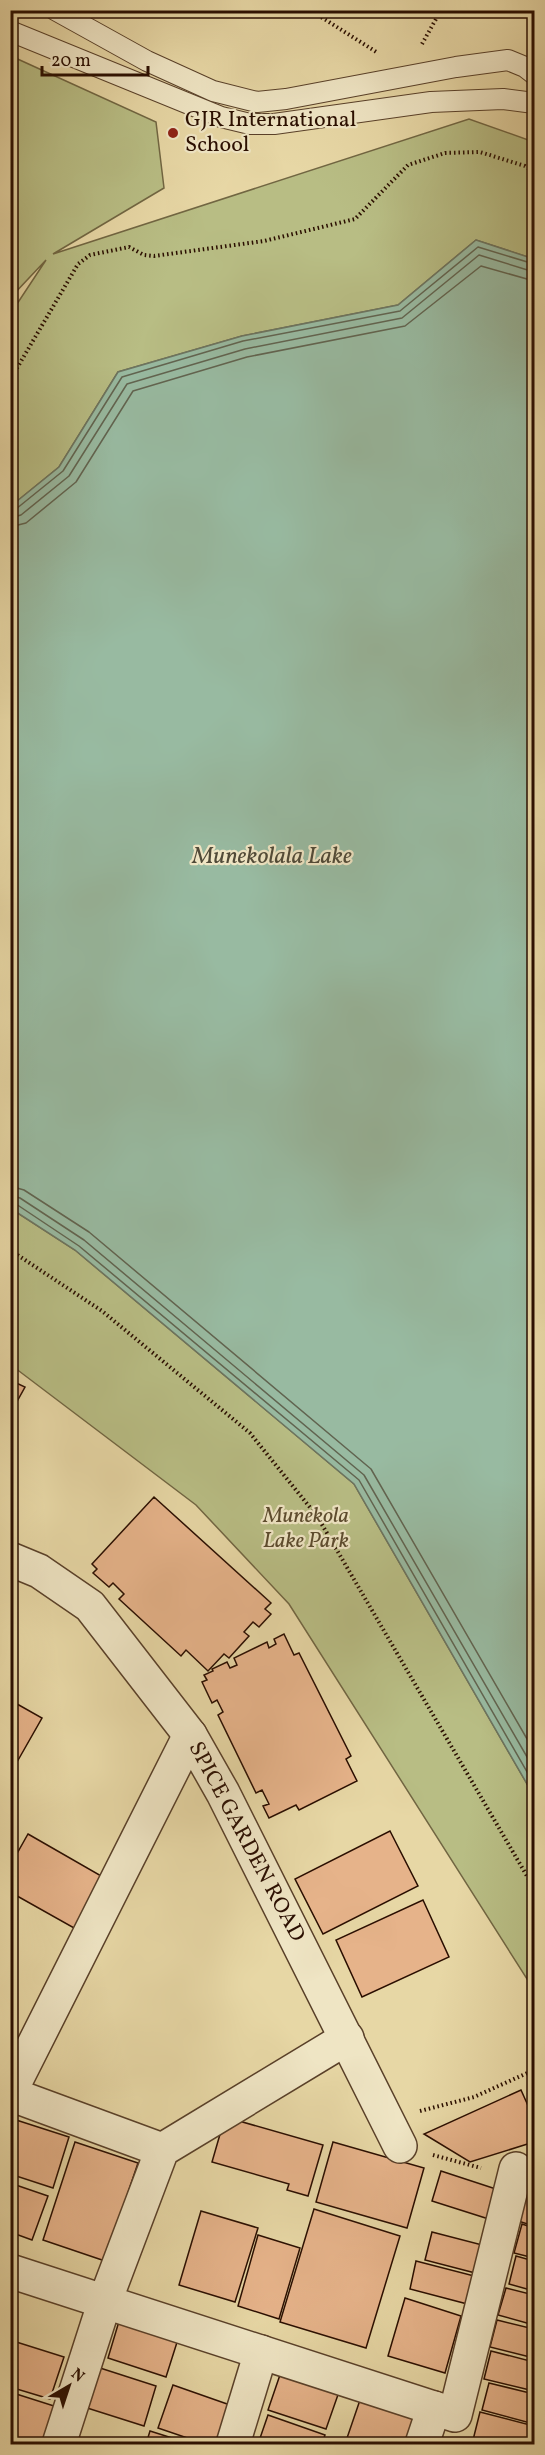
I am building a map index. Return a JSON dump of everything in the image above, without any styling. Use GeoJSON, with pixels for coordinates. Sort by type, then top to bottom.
{"type":"FeatureCollection","features":[{"type":"Feature","properties":{"kind":"street","name":"SPICE GARDEN ROAD"},"geometry":{"type":"LineString","coordinates":[[10,1559],[39,1571],[90,1606],[189,1735],[223,1793],[394,2132]]}},
{"type":"Feature","properties":{"kind":"street"},"geometry":{"type":"LineString","coordinates":[[162,2150],[10,2093],[189,1735]]}},
{"type":"Feature","properties":{"kind":"street"},"geometry":{"type":"LineString","coordinates":[[58,2445],[105,2301],[162,2150],[347,2038]]}},
{"type":"Feature","properties":{"kind":"street"},"geometry":{"type":"LineString","coordinates":[[10,2271],[455,2415],[515,2174]]}},
{"type":"Feature","properties":{"kind":"street"},"geometry":{"type":"LineString","coordinates":[[233,2445],[261,2352]]}},
{"type":"Feature","properties":{"kind":"street"},"geometry":{"type":"LineString","coordinates":[[422,2445],[434,2408]]}},
{"type":"Feature","properties":{"kind":"lane"},"geometry":{"type":"LineString","coordinates":[[55,10],[147,61],[213,91],[256,102],[286,99],[445,69],[508,60],[525,67],[534,74]]}},
{"type":"Feature","properties":{"kind":"lane"},"geometry":{"type":"LineString","coordinates":[[10,31],[221,117],[250,124],[296,122],[431,102],[503,99],[534,103]]}},
{"type":"Feature","properties":{"kind":"path"},"geometry":{"type":"LineString","coordinates":[[310,10],[387,59]]}},
{"type":"Feature","properties":{"kind":"path"},"geometry":{"type":"LineString","coordinates":[[418,51],[441,10]]}},
{"type":"Feature","properties":{"kind":"path"},"geometry":{"type":"LineString","coordinates":[[10,380],[78,264],[90,255],[129,247],[144,255],[154,256],[264,241],[355,219],[408,165],[445,153],[480,152],[525,166],[534,173]]}},
{"type":"Feature","properties":{"kind":"path"},"geometry":{"type":"LineString","coordinates":[[10,1250],[102,1311],[250,1433],[317,1516],[534,1888]]}},
{"type":"Feature","properties":{"kind":"path"},"geometry":{"type":"LineString","coordinates":[[394,2132],[534,2070]]}},
{"type":"Feature","properties":{"kind":"path"},"geometry":{"type":"LineString","coordinates":[[394,2132],[515,2174]]}},
{"type":"Feature","properties":{"kind":"green space"},"geometry":{"type":"Polygon","coordinates":[[[11,56],[156,122],[164,188],[53,254],[469,119],[534,142],[534,259],[476,240],[398,305],[242,336],[118,372],[59,467],[11,506],[11,313],[46,260],[11,297],[11,56]]]}},
{"type":"Feature","properties":{"kind":"green space","name":"Munekola Lake Park"},"geometry":{"type":"Polygon","coordinates":[[[10,1208],[75,1250],[354,1484],[534,1796],[534,1990],[289,1604],[196,1505],[11,1365],[10,1208]]]}},
{"type":"Feature","properties":{"kind":"water","name":"Munekolala Lake"},"geometry":{"type":"Polygon","coordinates":[[[476,240],[534,259],[534,1796],[354,1484],[75,1250],[10,1208],[11,506],[59,467],[118,372],[242,336],[398,305],[476,240]]]}},
{"type":"Feature","properties":{"kind":"building"},"geometry":{"type":"Polygon","coordinates":[[[10,1380],[25,1387],[10,1414],[10,1380]]]}},
{"type":"Feature","properties":{"kind":"building"},"geometry":{"type":"Polygon","coordinates":[[[154,1497],[271,1603],[265,1609],[271,1614],[259,1627],[253,1622],[244,1632],[249,1636],[229,1658],[224,1654],[208,1671],[186,1650],[181,1656],[119,1599],[124,1594],[113,1583],[109,1587],[93,1573],[97,1569],[92,1564],[154,1497]]]}},
{"type":"Feature","properties":{"kind":"building"},"geometry":{"type":"Polygon","coordinates":[[[284,1634],[294,1655],[299,1653],[351,1756],[346,1759],[357,1781],[299,1810],[296,1805],[269,1818],[263,1806],[269,1804],[262,1790],[256,1793],[218,1715],[223,1712],[217,1700],[212,1703],[202,1682],[207,1680],[204,1675],[213,1671],[212,1669],[227,1662],[230,1668],[237,1665],[234,1658],[267,1642],[269,1648],[276,1644],[274,1639],[284,1634]]]}},
{"type":"Feature","properties":{"kind":"building"},"geometry":{"type":"Polygon","coordinates":[[[10,1700],[42,1718],[13,1769],[10,1767],[10,1700]]]}},
{"type":"Feature","properties":{"kind":"building"},"geometry":{"type":"Polygon","coordinates":[[[390,1831],[418,1886],[323,1934],[295,1879],[390,1831]]]}},
{"type":"Feature","properties":{"kind":"building"},"geometry":{"type":"Polygon","coordinates":[[[28,1834],[103,1877],[74,1928],[10,1892],[10,1866],[28,1834]]]}},
{"type":"Feature","properties":{"kind":"building"},"geometry":{"type":"Polygon","coordinates":[[[423,1900],[449,1957],[362,1997],[336,1940],[423,1900]]]}},
{"type":"Feature","properties":{"kind":"building"},"geometry":{"type":"Polygon","coordinates":[[[521,2090],[534,2119],[534,2142],[470,2162],[424,2134],[521,2090]]]}},
{"type":"Feature","properties":{"kind":"building"},"geometry":{"type":"Polygon","coordinates":[[[225,2117],[323,2145],[308,2196],[287,2190],[289,2184],[212,2162],[225,2117]]]}},
{"type":"Feature","properties":{"kind":"building"},"geometry":{"type":"Polygon","coordinates":[[[10,2118],[69,2137],[53,2188],[10,2174],[10,2118]]]}},
{"type":"Feature","properties":{"kind":"building"},"geometry":{"type":"Polygon","coordinates":[[[75,2142],[138,2163],[105,2261],[43,2240],[75,2142]]]}},
{"type":"Feature","properties":{"kind":"building"},"geometry":{"type":"Polygon","coordinates":[[[333,2142],[424,2168],[407,2228],[316,2202],[333,2142]]]}},
{"type":"Feature","properties":{"kind":"building"},"geometry":{"type":"Polygon","coordinates":[[[529,2158],[534,2160],[534,2190],[522,2186],[529,2158]]]}},
{"type":"Feature","properties":{"kind":"building"},"geometry":{"type":"Polygon","coordinates":[[[441,2171],[505,2192],[495,2221],[432,2201],[441,2171]]]}},
{"type":"Feature","properties":{"kind":"building"},"geometry":{"type":"Polygon","coordinates":[[[10,2183],[48,2196],[32,2240],[10,2232],[10,2183]]]}},
{"type":"Feature","properties":{"kind":"building"},"geometry":{"type":"Polygon","coordinates":[[[525,2193],[534,2196],[534,2226],[518,2221],[525,2193]]]}},
{"type":"Feature","properties":{"kind":"building"},"geometry":{"type":"Polygon","coordinates":[[[314,2209],[400,2236],[366,2348],[280,2322],[314,2209]]]}},
{"type":"Feature","properties":{"kind":"building"},"geometry":{"type":"Polygon","coordinates":[[[201,2211],[258,2228],[235,2302],[179,2285],[201,2211]]]}},
{"type":"Feature","properties":{"kind":"building"},"geometry":{"type":"Polygon","coordinates":[[[522,2224],[534,2228],[534,2258],[514,2253],[522,2224]]]}},
{"type":"Feature","properties":{"kind":"building"},"geometry":{"type":"Polygon","coordinates":[[[432,2232],[490,2247],[483,2275],[425,2260],[432,2232]]]}},
{"type":"Feature","properties":{"kind":"building"},"geometry":{"type":"Polygon","coordinates":[[[258,2235],[300,2248],[279,2319],[238,2306],[258,2235]]]}},
{"type":"Feature","properties":{"kind":"building"},"geometry":{"type":"Polygon","coordinates":[[[516,2256],[534,2261],[534,2291],[509,2284],[516,2256]]]}},
{"type":"Feature","properties":{"kind":"building"},"geometry":{"type":"Polygon","coordinates":[[[416,2261],[482,2278],[475,2306],[410,2289],[416,2261]]]}},
{"type":"Feature","properties":{"kind":"building"},"geometry":{"type":"Polygon","coordinates":[[[506,2288],[534,2295],[534,2325],[498,2315],[506,2288]]]}},
{"type":"Feature","properties":{"kind":"building"},"geometry":{"type":"Polygon","coordinates":[[[405,2298],[461,2316],[445,2373],[388,2356],[405,2298]]]}},
{"type":"Feature","properties":{"kind":"building"},"geometry":{"type":"Polygon","coordinates":[[[120,2318],[179,2336],[166,2377],[108,2358],[120,2318]]]}},
{"type":"Feature","properties":{"kind":"building"},"geometry":{"type":"Polygon","coordinates":[[[497,2320],[534,2329],[534,2358],[490,2347],[497,2320]]]}},
{"type":"Feature","properties":{"kind":"building"},"geometry":{"type":"Polygon","coordinates":[[[10,2340],[64,2357],[50,2399],[10,2387],[10,2340]]]}},
{"type":"Feature","properties":{"kind":"building"},"geometry":{"type":"Polygon","coordinates":[[[491,2351],[534,2362],[534,2391],[484,2379],[491,2351]]]}},
{"type":"Feature","properties":{"kind":"building"},"geometry":{"type":"Polygon","coordinates":[[[97,2367],[156,2386],[144,2426],[84,2407],[97,2367]]]}},
{"type":"Feature","properties":{"kind":"building"},"geometry":{"type":"Polygon","coordinates":[[[282,2369],[340,2389],[326,2429],[268,2410],[282,2369]]]}},
{"type":"Feature","properties":{"kind":"building"},"geometry":{"type":"Polygon","coordinates":[[[489,2383],[534,2394],[534,2424],[482,2410],[489,2383]]]}},
{"type":"Feature","properties":{"kind":"building"},"geometry":{"type":"Polygon","coordinates":[[[173,2385],[230,2405],[216,2444],[205,2444],[158,2428],[173,2385]]]}},
{"type":"Feature","properties":{"kind":"building"},"geometry":{"type":"Polygon","coordinates":[[[10,2392],[54,2406],[42,2444],[30,2444],[10,2438],[10,2392]]]}},
{"type":"Feature","properties":{"kind":"building"},"geometry":{"type":"Polygon","coordinates":[[[360,2400],[417,2420],[409,2444],[357,2444],[346,2441],[360,2400]]]}},
{"type":"Feature","properties":{"kind":"building"},"geometry":{"type":"Polygon","coordinates":[[[480,2412],[534,2426],[534,2444],[472,2444],[480,2412]]]}},
{"type":"Feature","properties":{"kind":"building"},"geometry":{"type":"Polygon","coordinates":[[[268,2415],[325,2435],[322,2444],[258,2444],[268,2415]]]}},
{"type":"Feature","properties":{"kind":"building"},"geometry":{"type":"Polygon","coordinates":[[[150,2431],[191,2444],[146,2444],[150,2431]]]}},
{"type":"Feature","properties":{"kind":"place","name":"GJR International School"},"geometry":{"type":"Point","coordinates":[173,133]}}]}
